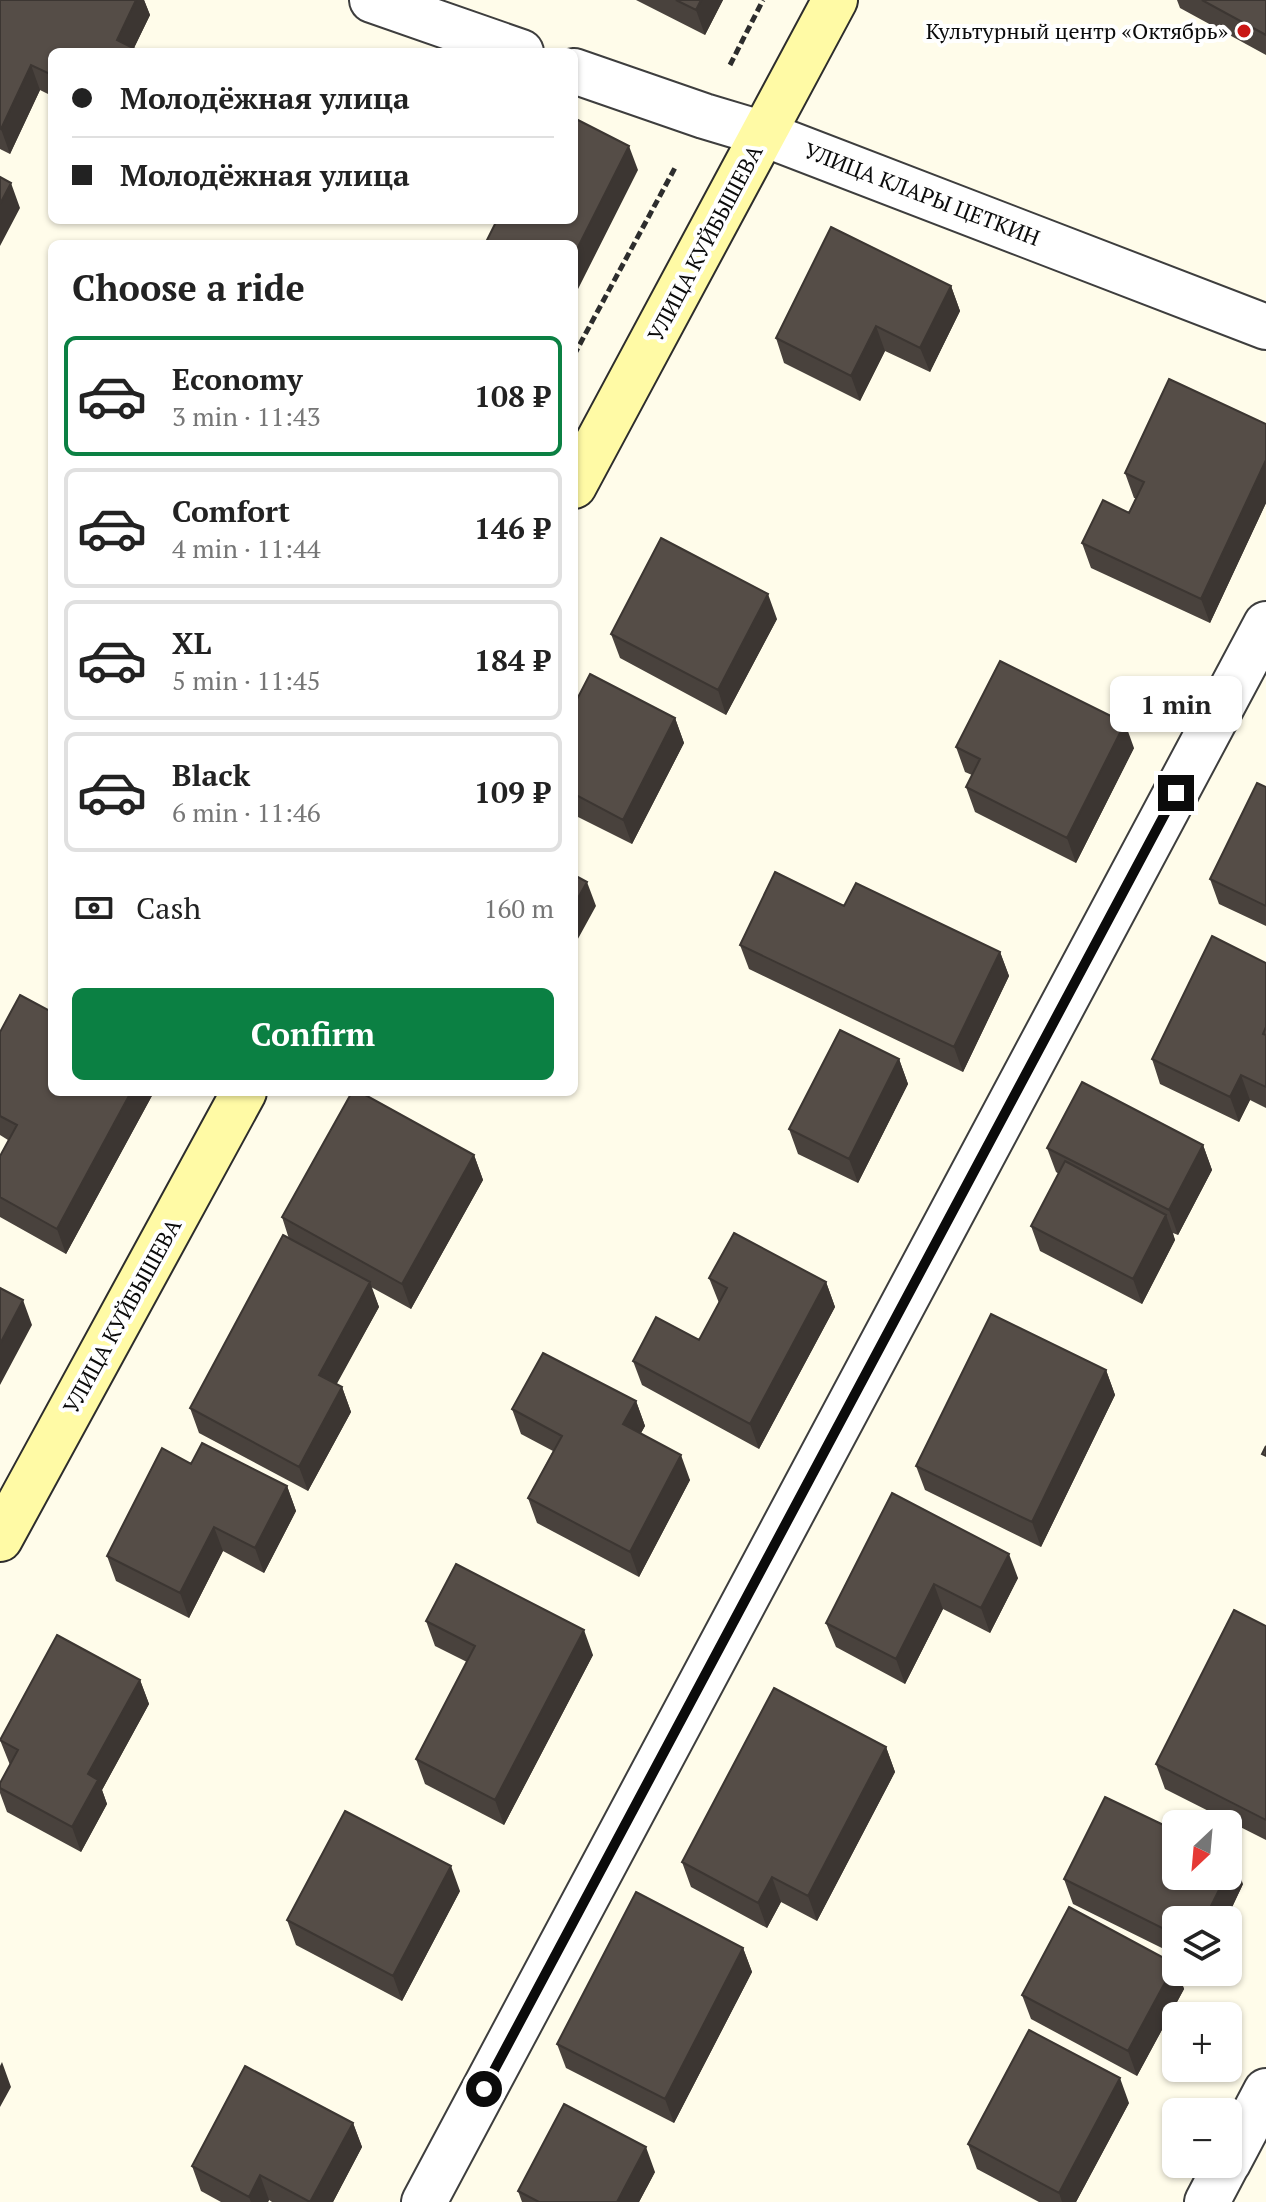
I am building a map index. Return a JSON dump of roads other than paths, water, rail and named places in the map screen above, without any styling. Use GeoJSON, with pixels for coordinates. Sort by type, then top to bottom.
{"type":"FeatureCollection","features":[{"type":"Feature","properties":{"kind":"main road","name":"УЛИЦА КУЙБЫШЕВА"},"geometry":{"type":"LineString","coordinates":[[578,479],[835,0]]}},
{"type":"Feature","properties":{"kind":"main road","name":"УЛИЦА КУЙБЫШЕВА"},"geometry":{"type":"LineString","coordinates":[[0,1539],[242,1096]]}},
{"type":"Feature","properties":{"kind":"street"},"geometry":{"type":"LineString","coordinates":[[372,0],[510,48]]}},
{"type":"Feature","properties":{"kind":"street","name":"УЛИЦА КЛАРЫ ЦЕТКИН"},"geometry":{"type":"LineString","coordinates":[[578,72],[764,134],[1266,327]]}},
{"type":"Feature","properties":{"kind":"street"},"geometry":{"type":"LineString","coordinates":[[424,2202],[1266,624]]}},
{"type":"Feature","properties":{"kind":"street"},"geometry":{"type":"LineString","coordinates":[[1242,2140],[1262,2107]]}},
{"type":"Feature","properties":{"kind":"street"},"geometry":{"type":"LineString","coordinates":[[1207,2202],[1220,2178]]}},
{"type":"Feature","properties":{"kind":"place","name":"Культурный центр «Октябрь»"},"geometry":{"type":"Point","coordinates":[1244,31]}}]}
